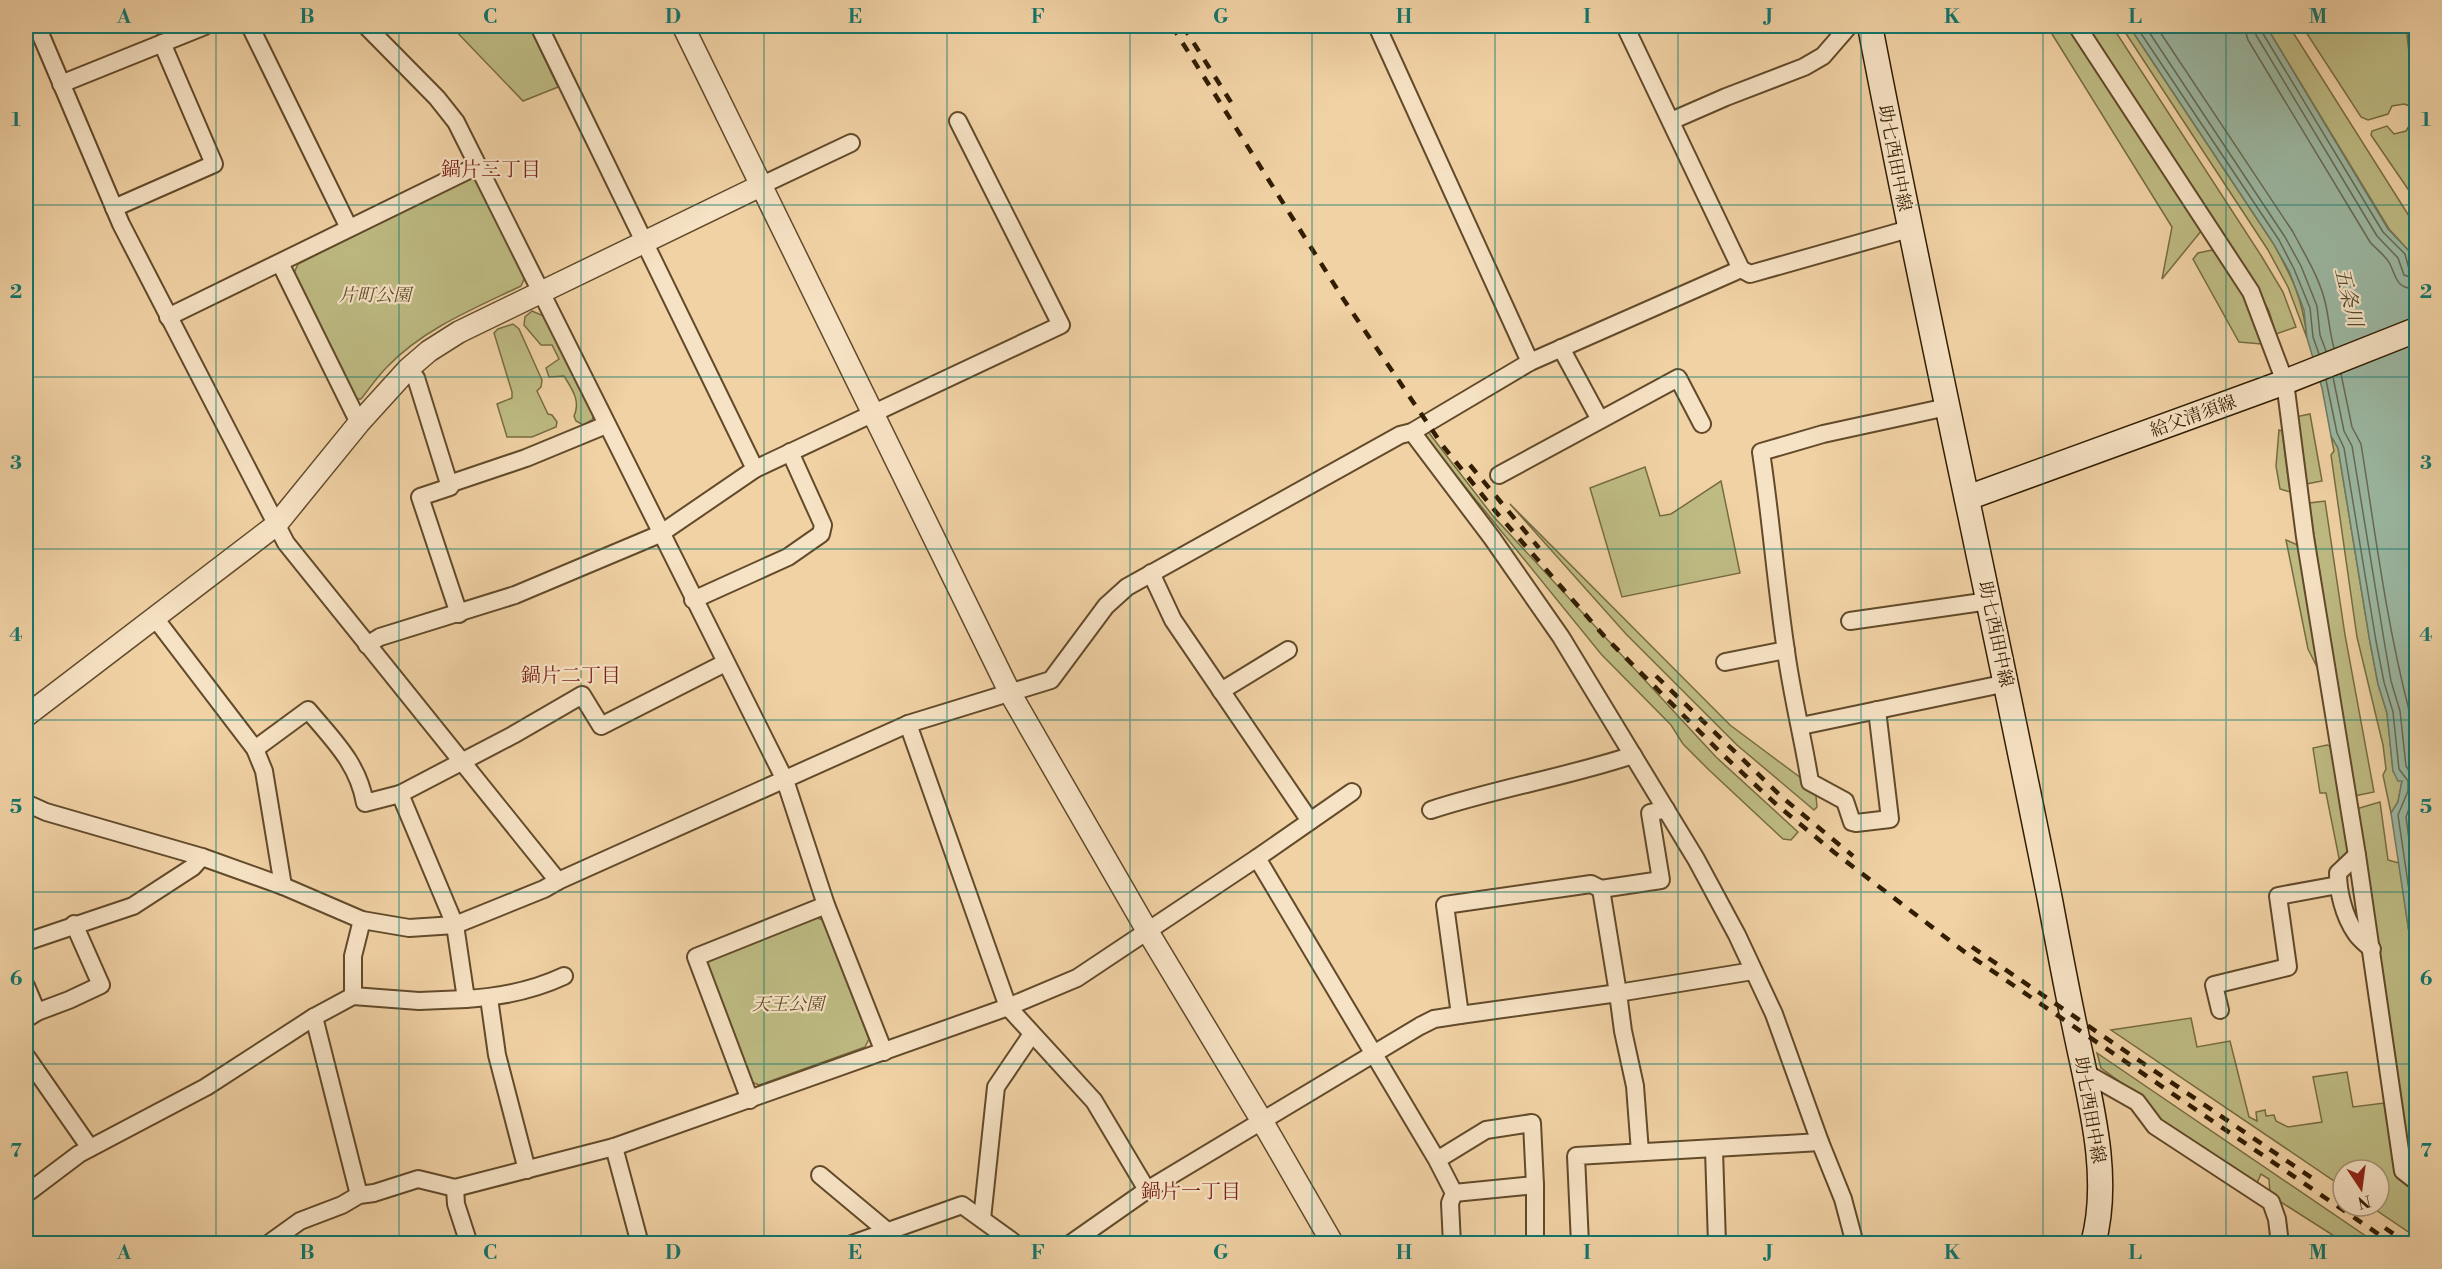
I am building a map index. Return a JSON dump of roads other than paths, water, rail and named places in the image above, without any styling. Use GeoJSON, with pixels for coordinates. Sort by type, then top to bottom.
{"type":"FeatureCollection","features":[{"type":"Feature","properties":{"kind":"main road","name":"助七西田中線"},"geometry":{"type":"LineString","coordinates":[[1870,26],[1909,229],[2007,683],[2084,1072],[2102,1188],[2100,1219],[2093,1244]]}},
{"type":"Feature","properties":{"kind":"main road","name":"給父清須線"},"geometry":{"type":"LineString","coordinates":[[1967,498],[2290,380],[2416,330]]}},
{"type":"Feature","properties":{"kind":"street"},"geometry":{"type":"LineString","coordinates":[[37,26],[114,208],[286,543],[558,881]]}},
{"type":"Feature","properties":{"kind":"street"},"geometry":{"type":"LineString","coordinates":[[61,84],[205,26]]}},
{"type":"Feature","properties":{"kind":"street"},"geometry":{"type":"LineString","coordinates":[[250,26],[349,228]]}},
{"type":"Feature","properties":{"kind":"street"},"geometry":{"type":"LineString","coordinates":[[366,26],[437,98],[456,122],[785,780],[825,904],[884,1052]]}},
{"type":"Feature","properties":{"kind":"street"},"geometry":{"type":"LineString","coordinates":[[539,26],[755,469]]}},
{"type":"Feature","properties":{"kind":"street"},"geometry":{"type":"LineString","coordinates":[[683,26],[1010,693],[1148,932],[1333,1244]]}},
{"type":"Feature","properties":{"kind":"street"},"geometry":{"type":"LineString","coordinates":[[1377,26],[1530,363]]}},
{"type":"Feature","properties":{"kind":"street"},"geometry":{"type":"LineString","coordinates":[[1625,26],[1741,269],[1750,274],[1909,229]]}},
{"type":"Feature","properties":{"kind":"street"},"geometry":{"type":"LineString","coordinates":[[1671,121],[1804,67],[1823,57],[1849,26]]}},
{"type":"Feature","properties":{"kind":"street"},"geometry":{"type":"LineString","coordinates":[[2077,26],[2251,292],[2290,380],[2305,537],[2372,949],[2403,1171],[2416,1181]]}},
{"type":"Feature","properties":{"kind":"street"},"geometry":{"type":"LineString","coordinates":[[114,208],[214,164],[162,42]]}},
{"type":"Feature","properties":{"kind":"street"},"geometry":{"type":"LineString","coordinates":[[368,645],[380,637],[515,595],[660,534],[755,469],[1061,325],[958,121]]}},
{"type":"Feature","properties":{"kind":"street"},"geometry":{"type":"LineString","coordinates":[[26,716],[276,525],[359,423],[408,369],[429,351],[459,332],[540,292],[851,143]]}},
{"type":"Feature","properties":{"kind":"street"},"geometry":{"type":"LineString","coordinates":[[168,317],[477,165]]}},
{"type":"Feature","properties":{"kind":"street"},"geometry":{"type":"LineString","coordinates":[[280,263],[359,423]]}},
{"type":"Feature","properties":{"kind":"street"},"geometry":{"type":"LineString","coordinates":[[26,803],[46,812],[202,857],[283,886],[362,920],[409,928],[455,925],[518,900],[908,724],[1051,680],[1106,606],[1127,587],[1400,435],[1412,432],[1530,363],[1741,269]]}},
{"type":"Feature","properties":{"kind":"street"},"geometry":{"type":"LineString","coordinates":[[1561,348],[1600,420]]}},
{"type":"Feature","properties":{"kind":"street"},"geometry":{"type":"LineString","coordinates":[[408,369],[416,378],[450,488],[420,497],[459,614]]}},
{"type":"Feature","properties":{"kind":"street"},"geometry":{"type":"LineString","coordinates":[[1499,475],[1678,378],[1702,424]]}},
{"type":"Feature","properties":{"kind":"street"},"geometry":{"type":"LineString","coordinates":[[1877,710],[1890,819],[1857,824],[1852,822],[1845,801],[1810,782],[1786,650],[1772,522],[1761,452],[1823,434],[1947,407]]}},
{"type":"Feature","properties":{"kind":"street"},"geometry":{"type":"LineString","coordinates":[[449,484],[526,458],[606,425]]}},
{"type":"Feature","properties":{"kind":"street"},"geometry":{"type":"LineString","coordinates":[[1412,432],[1492,538],[1554,628],[1696,859],[1754,971],[1789,1051],[1820,1142],[1843,1199],[1855,1244]]}},
{"type":"Feature","properties":{"kind":"street"},"geometry":{"type":"LineString","coordinates":[[693,600],[788,557],[821,534],[823,525],[790,452]]}},
{"type":"Feature","properties":{"kind":"street"},"geometry":{"type":"LineString","coordinates":[[1151,573],[1173,620],[1310,821]]}},
{"type":"Feature","properties":{"kind":"street"},"geometry":{"type":"LineString","coordinates":[[1850,621],[1989,601]]}},
{"type":"Feature","properties":{"kind":"street"},"geometry":{"type":"LineString","coordinates":[[155,618],[255,749],[264,771],[283,886]]}},
{"type":"Feature","properties":{"kind":"street"},"geometry":{"type":"LineString","coordinates":[[1221,691],[1288,650]]}},
{"type":"Feature","properties":{"kind":"street"},"geometry":{"type":"LineString","coordinates":[[1725,662],[1786,650]]}},
{"type":"Feature","properties":{"kind":"street"},"geometry":{"type":"LineString","coordinates":[[255,749],[308,710],[352,764],[361,783],[365,803],[400,794],[513,735],[582,695],[601,726],[725,663]]}},
{"type":"Feature","properties":{"kind":"street"},"geometry":{"type":"LineString","coordinates":[[1801,726],[2007,683]]}},
{"type":"Feature","properties":{"kind":"street"},"geometry":{"type":"LineString","coordinates":[[908,724],[1008,1007],[1094,1101],[1147,1190]]}},
{"type":"Feature","properties":{"kind":"street"},"geometry":{"type":"LineString","coordinates":[[1431,810],[1480,794],[1598,767],[1634,755]]}},
{"type":"Feature","properties":{"kind":"street"},"geometry":{"type":"LineString","coordinates":[[268,1244],[300,1221],[342,1205],[359,1195],[374,1193],[418,1179],[455,1188],[614,1147],[1008,1007],[1077,978],[1352,792]]}},
{"type":"Feature","properties":{"kind":"street"},"geometry":{"type":"LineString","coordinates":[[400,794],[455,925],[466,999]]}},
{"type":"Feature","properties":{"kind":"street"},"geometry":{"type":"LineString","coordinates":[[1460,1015],[1444,905],[1591,884],[1601,889],[1661,880],[1650,813],[1666,809]]}},
{"type":"Feature","properties":{"kind":"street"},"geometry":{"type":"LineString","coordinates":[[2357,855],[2338,873],[2338,885],[2342,902],[2355,933],[2372,949]]}},
{"type":"Feature","properties":{"kind":"street"},"geometry":{"type":"LineString","coordinates":[[26,942],[133,906],[193,867],[202,857]]}},
{"type":"Feature","properties":{"kind":"street"},"geometry":{"type":"LineString","coordinates":[[1257,858],[1437,1160],[1454,1193],[1450,1203],[1452,1244]]}},
{"type":"Feature","properties":{"kind":"street"},"geometry":{"type":"LineString","coordinates":[[2220,1010],[2214,985],[2288,968],[2278,896],[2338,885]]}},
{"type":"Feature","properties":{"kind":"street"},"geometry":{"type":"LineString","coordinates":[[1601,889],[1623,1031],[1635,1086],[1640,1152]]}},
{"type":"Feature","properties":{"kind":"street"},"geometry":{"type":"LineString","coordinates":[[750,1100],[696,957],[825,904]]}},
{"type":"Feature","properties":{"kind":"street"},"geometry":{"type":"LineString","coordinates":[[353,996],[353,956],[362,920]]}},
{"type":"Feature","properties":{"kind":"street"},"geometry":{"type":"LineString","coordinates":[[26,986],[31,1016],[101,985],[74,924]]}},
{"type":"Feature","properties":{"kind":"street"},"geometry":{"type":"LineString","coordinates":[[1070,1244],[1147,1190],[1434,1019],[1754,971]]}},
{"type":"Feature","properties":{"kind":"street"},"geometry":{"type":"LineString","coordinates":[[26,1194],[79,1154],[206,1087],[314,1017],[353,996],[419,1001],[489,998],[543,986],[564,976]]}},
{"type":"Feature","properties":{"kind":"street"},"geometry":{"type":"LineString","coordinates":[[489,998],[497,1055],[527,1170]]}},
{"type":"Feature","properties":{"kind":"street"},"geometry":{"type":"LineString","coordinates":[[314,1017],[359,1195]]}},
{"type":"Feature","properties":{"kind":"street"},"geometry":{"type":"LineString","coordinates":[[982,1219],[996,1087],[1032,1034]]}},
{"type":"Feature","properties":{"kind":"street"},"geometry":{"type":"LineString","coordinates":[[26,1056],[90,1148]]}},
{"type":"Feature","properties":{"kind":"street"},"geometry":{"type":"LineString","coordinates":[[2084,1072],[2137,1102],[2155,1126],[2271,1202],[2277,1219],[2280,1244]]}},
{"type":"Feature","properties":{"kind":"street"},"geometry":{"type":"LineString","coordinates":[[1437,1160],[1486,1130],[1532,1123],[1535,1244]]}},
{"type":"Feature","properties":{"kind":"street"},"geometry":{"type":"LineString","coordinates":[[1580,1244],[1576,1156],[1714,1150],[1820,1142]]}},
{"type":"Feature","properties":{"kind":"street"},"geometry":{"type":"LineString","coordinates":[[614,1147],[640,1244]]}},
{"type":"Feature","properties":{"kind":"street"},"geometry":{"type":"LineString","coordinates":[[1714,1150],[1717,1244]]}},
{"type":"Feature","properties":{"kind":"street"},"geometry":{"type":"LineString","coordinates":[[820,1175],[887,1231]]}},
{"type":"Feature","properties":{"kind":"street"},"geometry":{"type":"LineString","coordinates":[[1454,1193],[1535,1185]]}},
{"type":"Feature","properties":{"kind":"street"},"geometry":{"type":"LineString","coordinates":[[455,1188],[456,1204],[469,1244]]}},
{"type":"Feature","properties":{"kind":"street"},"geometry":{"type":"LineString","coordinates":[[852,1244],[962,1205],[1016,1244]]}},
{"type":"Feature","properties":{"kind":"water","name":"五条川"},"geometry":{"type":"Polygon","coordinates":[[[2129,26],[2266,26],[2388,229],[2410,252],[2416,278],[2416,946],[2410,939],[2391,813],[2398,802],[2402,781],[2398,781],[2393,771],[2387,713],[2378,684],[2370,642],[2338,448],[2331,436],[2322,388],[2307,338],[2304,310],[2289,271],[2273,243],[2129,26]]]}},
{"type":"Feature","properties":{"kind":"railway"},"geometry":{"type":"LineString","coordinates":[[1172,26],[1344,300],[1443,446],[1496,512],[1605,637],[1721,753],[1777,805],[1835,853],[1966,953],[2393,1244]]}},
{"type":"Feature","properties":{"kind":"railway"},"geometry":{"type":"LineString","coordinates":[[1183,26],[1234,107]]}},
{"type":"Feature","properties":{"kind":"railway"},"geometry":{"type":"LineString","coordinates":[[1470,465],[1539,548]]}},
{"type":"Feature","properties":{"kind":"railway"},"geometry":{"type":"LineString","coordinates":[[1656,676],[1783,798],[1853,856]]}},
{"type":"Feature","properties":{"kind":"railway"},"geometry":{"type":"LineString","coordinates":[[1972,947],[2315,1180]]}},
{"type":"Feature","properties":{"kind":"railway"},"geometry":{"type":"LineString","coordinates":[[2385,1228],[2408,1244]]}},
{"type":"Feature","properties":{"kind":"district","name":"鍋片三丁目"},"geometry":{"type":"Point","coordinates":[491,169]}},
{"type":"Feature","properties":{"kind":"district","name":"鍋片二丁目"},"geometry":{"type":"Point","coordinates":[571,675]}},
{"type":"Feature","properties":{"kind":"district","name":"鍋片一丁目"},"geometry":{"type":"Point","coordinates":[1191,1191]}},
{"type":"Feature","properties":{"kind":"park label","name":"片町公園"},"geometry":{"type":"Point","coordinates":[375,295]}},
{"type":"Feature","properties":{"kind":"park label","name":"天王公園"},"geometry":{"type":"Point","coordinates":[788,1004]}}]}
